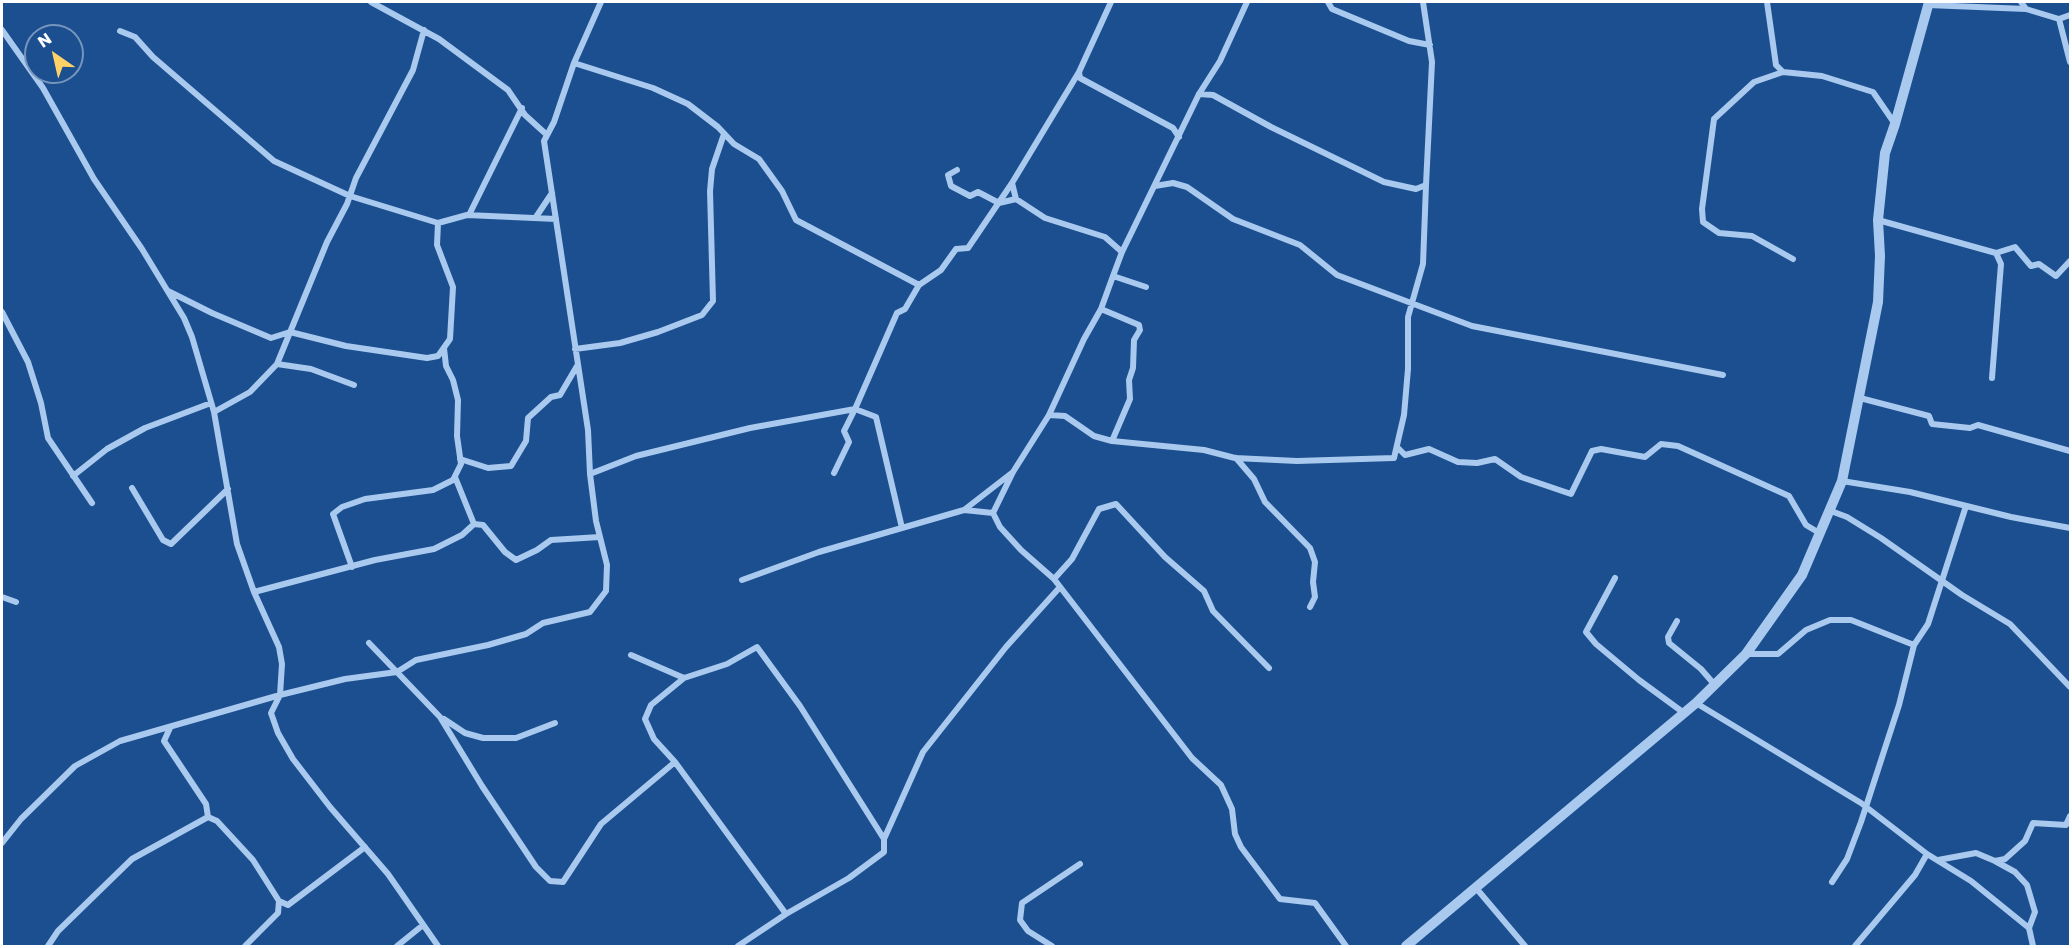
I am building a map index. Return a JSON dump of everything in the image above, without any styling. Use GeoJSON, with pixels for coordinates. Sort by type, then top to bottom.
{"type":"FeatureCollection","features":[{"type":"Feature","properties":{"kind":"street"},"geometry":{"type":"LineString","coordinates":[[371,2],[424,30],[508,90],[525,115],[547,135]]}},
{"type":"Feature","properties":{"kind":"street"},"geometry":{"type":"LineString","coordinates":[[2,843],[21,819],[75,766],[120,741],[280,695],[345,679],[398,672],[416,660],[488,645],[526,634],[543,623],[590,612],[606,591],[607,565],[590,474],[588,430],[544,141],[574,63],[601,2]]}},
{"type":"Feature","properties":{"kind":"street"},"geometry":{"type":"LineString","coordinates":[[834,473],[849,442],[844,431],[897,313],[905,309],[919,285],[941,270],[956,249],[968,248],[999,203],[1078,72],[1111,2]]}},
{"type":"Feature","properties":{"kind":"street"},"geometry":{"type":"LineString","coordinates":[[993,513],[1013,472],[1049,415],[1084,339],[1101,309],[1122,252],[1199,94],[1220,61],[1247,2]]}},
{"type":"Feature","properties":{"kind":"street"},"geometry":{"type":"LineString","coordinates":[[1328,2],[1332,9],[1409,41],[1430,45]]}},
{"type":"Feature","properties":{"kind":"street"},"geometry":{"type":"LineString","coordinates":[[1049,415],[1065,416],[1094,436],[1112,441],[1204,450],[1235,458],[1297,461],[1394,458],[1398,447],[1408,369],[1408,317],[1423,264],[1432,62],[1423,2]]}},
{"type":"Feature","properties":{"kind":"street"},"geometry":{"type":"LineString","coordinates":[[1767,2],[1776,66],[1784,72]]}},
{"type":"Feature","properties":{"kind":"street"},"geometry":{"type":"LineString","coordinates":[[2020,2],[2026,9]]}},
{"type":"Feature","properties":{"kind":"street"},"geometry":{"type":"LineString","coordinates":[[1406,946],[1696,703],[1746,654],[1788,598],[1821,534],[1842,481],[1878,302],[1880,256],[1878,220],[1884,153],[1895,124],[1928,3],[2026,9],[2059,19],[2070,15]]}},
{"type":"Feature","properties":{"kind":"street"},"geometry":{"type":"LineString","coordinates":[[2059,19],[2070,62]]}},
{"type":"Feature","properties":{"kind":"street"},"geometry":{"type":"LineString","coordinates":[[2,30],[43,88],[94,178],[142,249],[188,327],[212,403],[237,544],[254,592],[279,647],[282,664],[280,695],[272,713],[282,742],[330,807],[365,846],[438,946]]}},
{"type":"Feature","properties":{"kind":"street"},"geometry":{"type":"LineString","coordinates":[[214,412],[250,392],[277,364],[322,253],[350,196],[356,178],[413,70],[424,30]]}},
{"type":"Feature","properties":{"kind":"street"},"geometry":{"type":"LineString","coordinates":[[120,31],[135,37],[169,71],[274,161],[350,196],[438,223],[470,215],[556,219]]}},
{"type":"Feature","properties":{"kind":"street"},"geometry":{"type":"LineString","coordinates":[[574,63],[653,88],[688,104],[734,144],[759,159],[782,191],[796,220],[919,285]]}},
{"type":"Feature","properties":{"kind":"street"},"geometry":{"type":"LineString","coordinates":[[1078,72],[1080,78],[1173,128],[1179,137]]}},
{"type":"Feature","properties":{"kind":"street"},"geometry":{"type":"LineString","coordinates":[[1793,259],[1752,236],[1719,233],[1703,222],[1702,208],[1714,119],[1754,82],[1784,72],[1822,76],[1873,92],[1895,124]]}},
{"type":"Feature","properties":{"kind":"street"},"geometry":{"type":"LineString","coordinates":[[1199,94],[1213,94],[1271,127],[1384,182],[1416,189],[1426,185]]}},
{"type":"Feature","properties":{"kind":"street"},"geometry":{"type":"LineString","coordinates":[[470,215],[522,108]]}},
{"type":"Feature","properties":{"kind":"street"},"geometry":{"type":"LineString","coordinates":[[575,349],[620,343],[658,332],[702,315],[713,302],[710,191],[712,168],[724,134]]}},
{"type":"Feature","properties":{"kind":"street"},"geometry":{"type":"LineString","coordinates":[[957,170],[948,176],[951,186],[970,196],[978,192],[999,203],[1016,199]]}},
{"type":"Feature","properties":{"kind":"street"},"geometry":{"type":"LineString","coordinates":[[1012,183],[1016,199],[1045,218],[1105,237],[1122,252]]}},
{"type":"Feature","properties":{"kind":"street"},"geometry":{"type":"LineString","coordinates":[[1155,186],[1173,183],[1187,187],[1233,219],[1300,245],[1337,275],[1472,326],[1723,375]]}},
{"type":"Feature","properties":{"kind":"street"},"geometry":{"type":"LineString","coordinates":[[536,217],[552,192]]}},
{"type":"Feature","properties":{"kind":"street"},"geometry":{"type":"LineString","coordinates":[[1878,220],[1996,253],[2015,247],[2031,266],[2039,264],[2056,276],[2070,261]]}},
{"type":"Feature","properties":{"kind":"street"},"geometry":{"type":"LineString","coordinates":[[166,290],[212,314],[271,338],[290,332],[346,346],[427,358],[438,356],[450,339],[453,287],[437,245],[438,223]]}},
{"type":"Feature","properties":{"kind":"street"},"geometry":{"type":"LineString","coordinates":[[1992,378],[2001,264],[1996,253]]}},
{"type":"Feature","properties":{"kind":"street"},"geometry":{"type":"LineString","coordinates":[[1113,276],[1146,287]]}},
{"type":"Feature","properties":{"kind":"street"},"geometry":{"type":"LineString","coordinates":[[1101,309],[1139,325],[1140,330],[1134,340],[1129,380],[1130,399],[1112,441]]}},
{"type":"Feature","properties":{"kind":"street"},"geometry":{"type":"LineString","coordinates":[[2,312],[28,362],[48,438],[92,503]]}},
{"type":"Feature","properties":{"kind":"street"},"geometry":{"type":"LineString","coordinates":[[352,567],[333,514],[342,507],[365,499],[433,490],[455,477],[461,464],[457,436],[458,400],[453,380],[446,366],[444,348]]}},
{"type":"Feature","properties":{"kind":"street"},"geometry":{"type":"LineString","coordinates":[[277,364],[311,369],[354,385]]}},
{"type":"Feature","properties":{"kind":"street"},"geometry":{"type":"LineString","coordinates":[[460,459],[488,468],[511,466],[526,441],[528,418],[551,397],[560,394],[578,365]]}},
{"type":"Feature","properties":{"kind":"street"},"geometry":{"type":"LineString","coordinates":[[1860,398],[1929,416],[1932,424],[1970,428],[1978,425],[2070,451]]}},
{"type":"Feature","properties":{"kind":"street"},"geometry":{"type":"LineString","coordinates":[[73,476],[107,449],[146,428],[212,403]]}},
{"type":"Feature","properties":{"kind":"street"},"geometry":{"type":"LineString","coordinates":[[590,474],[636,456],[727,433],[855,409],[876,417],[902,528]]}},
{"type":"Feature","properties":{"kind":"street"},"geometry":{"type":"LineString","coordinates":[[1398,447],[1405,455],[1429,449],[1458,462],[1477,463],[1495,459],[1521,477],[1571,494],[1592,451],[1601,449],[1645,457],[1661,444],[1677,446],[1789,496],[1806,525],[1821,534]]}},
{"type":"Feature","properties":{"kind":"street"},"geometry":{"type":"LineString","coordinates":[[1235,458],[1254,479],[1265,502],[1310,548],[1315,562],[1313,582],[1315,597],[1310,607]]}},
{"type":"Feature","properties":{"kind":"street"},"geometry":{"type":"LineString","coordinates":[[742,580],[819,552],[927,523],[964,510],[1013,472]]}},
{"type":"Feature","properties":{"kind":"street"},"geometry":{"type":"LineString","coordinates":[[455,477],[474,524]]}},
{"type":"Feature","properties":{"kind":"street"},"geometry":{"type":"LineString","coordinates":[[1842,481],[1910,492],[2070,528]]}},
{"type":"Feature","properties":{"kind":"street"},"geometry":{"type":"LineString","coordinates":[[132,488],[163,540],[171,544],[228,489]]}},
{"type":"Feature","properties":{"kind":"street"},"geometry":{"type":"LineString","coordinates":[[1054,579],[1072,558],[1099,509],[1116,504],[1165,557],[1204,591],[1213,611],[1269,668]]}},
{"type":"Feature","properties":{"kind":"street"},"geometry":{"type":"LineString","coordinates":[[1832,882],[1847,859],[1866,807],[1899,705],[1914,645],[1928,624],[1966,506]]}},
{"type":"Feature","properties":{"kind":"street"},"geometry":{"type":"LineString","coordinates":[[964,510],[993,513]]}},
{"type":"Feature","properties":{"kind":"street"},"geometry":{"type":"LineString","coordinates":[[1831,511],[1874,534],[1943,582],[2010,624],[2070,687]]}},
{"type":"Feature","properties":{"kind":"street"},"geometry":{"type":"LineString","coordinates":[[993,513],[1000,527],[1021,550],[1060,586],[1143,691],[1192,758],[1221,785],[1232,809],[1235,834],[1241,847],[1265,881],[1280,899],[1315,903],[1346,946]]}},
{"type":"Feature","properties":{"kind":"street"},"geometry":{"type":"LineString","coordinates":[[474,524],[483,525],[505,552],[516,560],[551,540],[600,537]]}},
{"type":"Feature","properties":{"kind":"street"},"geometry":{"type":"LineString","coordinates":[[254,592],[434,549],[462,536],[474,524]]}},
{"type":"Feature","properties":{"kind":"street"},"geometry":{"type":"LineString","coordinates":[[1615,578],[1586,632],[1596,644],[1684,713]]}},
{"type":"Feature","properties":{"kind":"street"},"geometry":{"type":"LineString","coordinates":[[738,946],[786,914],[849,878],[884,852],[884,839],[923,752],[1006,646],[1060,586]]}},
{"type":"Feature","properties":{"kind":"street"},"geometry":{"type":"LineString","coordinates":[[2,597],[16,602]]}},
{"type":"Feature","properties":{"kind":"street"},"geometry":{"type":"LineString","coordinates":[[1746,654],[1778,654],[1806,630],[1830,620],[1851,620],[1914,645]]}},
{"type":"Feature","properties":{"kind":"street"},"geometry":{"type":"LineString","coordinates":[[1677,621],[1668,637],[1669,643],[1701,669],[1714,684]]}},
{"type":"Feature","properties":{"kind":"street"},"geometry":{"type":"LineString","coordinates":[[369,643],[441,717],[494,804],[536,867],[550,881],[563,882],[601,824],[675,762]]}},
{"type":"Feature","properties":{"kind":"street"},"geometry":{"type":"LineString","coordinates":[[786,914],[675,762],[654,739],[645,719],[651,705],[684,678],[727,664],[757,647],[800,706],[884,839]]}},
{"type":"Feature","properties":{"kind":"street"},"geometry":{"type":"LineString","coordinates":[[631,655],[684,678]]}},
{"type":"Feature","properties":{"kind":"street"},"geometry":{"type":"LineString","coordinates":[[1696,703],[1866,807],[1926,854],[1971,881],[2029,928]]}},
{"type":"Feature","properties":{"kind":"street"},"geometry":{"type":"LineString","coordinates":[[441,717],[465,733],[483,738],[516,738],[555,723]]}},
{"type":"Feature","properties":{"kind":"street"},"geometry":{"type":"LineString","coordinates":[[170,728],[164,741],[206,804],[208,817]]}},
{"type":"Feature","properties":{"kind":"street"},"geometry":{"type":"LineString","coordinates":[[1995,861],[2005,859],[2025,841],[2033,823],[2066,825],[2070,816]]}},
{"type":"Feature","properties":{"kind":"street"},"geometry":{"type":"LineString","coordinates":[[208,817],[217,821],[253,860],[279,901],[288,905]]}},
{"type":"Feature","properties":{"kind":"street"},"geometry":{"type":"LineString","coordinates":[[48,946],[58,931],[132,860],[208,817]]}},
{"type":"Feature","properties":{"kind":"street"},"geometry":{"type":"LineString","coordinates":[[2,829],[6,837]]}},
{"type":"Feature","properties":{"kind":"street"},"geometry":{"type":"LineString","coordinates":[[245,946],[278,913],[365,846]]}},
{"type":"Feature","properties":{"kind":"street"},"geometry":{"type":"LineString","coordinates":[[1938,860],[1976,853],[2015,872],[2027,885],[2035,912],[2029,928],[2033,946]]}},
{"type":"Feature","properties":{"kind":"street"},"geometry":{"type":"LineString","coordinates":[[1855,946],[1915,875],[1926,854]]}},
{"type":"Feature","properties":{"kind":"street"},"geometry":{"type":"LineString","coordinates":[[1052,946],[1028,931],[1020,921],[1022,903],[1080,864]]}},
{"type":"Feature","properties":{"kind":"street"},"geometry":{"type":"LineString","coordinates":[[1476,888],[1525,946]]}},
{"type":"Feature","properties":{"kind":"street"},"geometry":{"type":"LineString","coordinates":[[278,913],[279,901]]}},
{"type":"Feature","properties":{"kind":"street"},"geometry":{"type":"LineString","coordinates":[[397,946],[423,925]]}}]}
